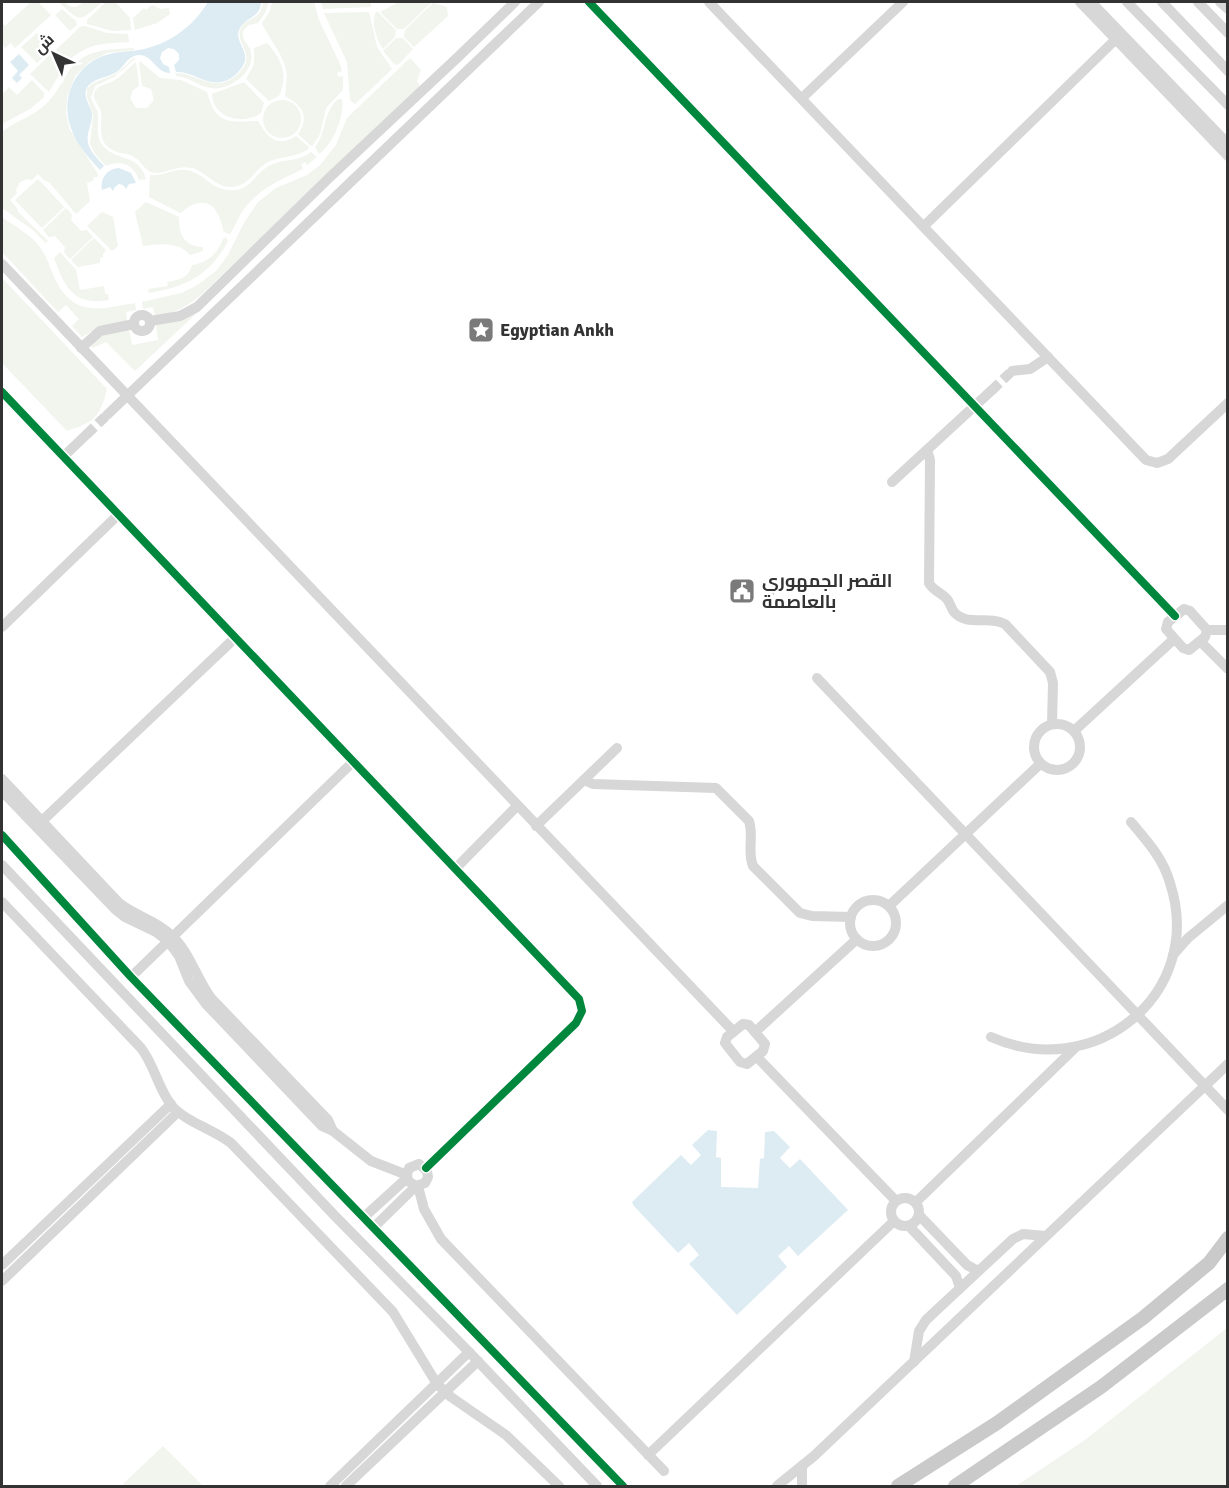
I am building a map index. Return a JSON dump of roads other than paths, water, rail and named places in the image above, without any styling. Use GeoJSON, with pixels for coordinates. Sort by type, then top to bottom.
{"type":"FeatureCollection","features":[{"type":"Feature","properties":{"kind":"main road"},"geometry":{"type":"LineString","coordinates":[[898,1486],[998,1423],[1143,1318],[1209,1263],[1227,1238]]}},
{"type":"Feature","properties":{"kind":"main road"},"geometry":{"type":"LineString","coordinates":[[956,1486],[1101,1387],[1227,1288]]}},
{"type":"Feature","properties":{"kind":"street"},"geometry":{"type":"LineString","coordinates":[[81,348],[104,329],[134,324],[138,330],[142,331],[148,328],[150,321],[180,316],[192,311],[515,2]]}},
{"type":"Feature","properties":{"kind":"street"},"geometry":{"type":"LineString","coordinates":[[107,415],[539,2]]}},
{"type":"Feature","properties":{"kind":"street"},"geometry":{"type":"LineString","coordinates":[[589,2],[1175,616]]}},
{"type":"Feature","properties":{"kind":"street"},"geometry":{"type":"LineString","coordinates":[[710,2],[1144,457],[1153,462],[1168,459],[1227,404]]}},
{"type":"Feature","properties":{"kind":"street"},"geometry":{"type":"LineString","coordinates":[[802,98],[903,2]]}},
{"type":"Feature","properties":{"kind":"street"},"geometry":{"type":"LineString","coordinates":[[1080,2],[1227,156]]}},
{"type":"Feature","properties":{"kind":"street"},"geometry":{"type":"LineString","coordinates":[[1091,2],[1227,144]]}},
{"type":"Feature","properties":{"kind":"street"},"geometry":{"type":"LineString","coordinates":[[1127,2],[1227,105]]}},
{"type":"Feature","properties":{"kind":"street"},"geometry":{"type":"LineString","coordinates":[[1162,2],[1227,70]]}},
{"type":"Feature","properties":{"kind":"street"},"geometry":{"type":"LineString","coordinates":[[1198,2],[1227,33]]}},
{"type":"Feature","properties":{"kind":"street"},"geometry":{"type":"LineString","coordinates":[[1220,2],[1227,9]]}},
{"type":"Feature","properties":{"kind":"street"},"geometry":{"type":"LineString","coordinates":[[924,226],[1116,39]]}},
{"type":"Feature","properties":{"kind":"street"},"geometry":{"type":"LineString","coordinates":[[2,264],[733,1031]]}},
{"type":"Feature","properties":{"kind":"street"},"geometry":{"type":"LineString","coordinates":[[1012,370],[1030,369],[1048,357]]}},
{"type":"Feature","properties":{"kind":"street"},"geometry":{"type":"LineString","coordinates":[[892,482],[992,390]]}},
{"type":"Feature","properties":{"kind":"street"},"geometry":{"type":"LineString","coordinates":[[2,392],[456,868],[581,1003],[582,1011],[576,1023],[426,1168]]}},
{"type":"Feature","properties":{"kind":"street"},"geometry":{"type":"LineString","coordinates":[[64,456],[87,434]]}},
{"type":"Feature","properties":{"kind":"street"},"geometry":{"type":"LineString","coordinates":[[927,450],[930,460],[929,583],[934,591],[946,598],[954,612],[962,618],[998,621],[1005,624],[1046,666],[1053,679],[1052,724]]}},
{"type":"Feature","properties":{"kind":"street"},"geometry":{"type":"LineString","coordinates":[[2,627],[119,514]]}},
{"type":"Feature","properties":{"kind":"street"},"geometry":{"type":"LineString","coordinates":[[1207,630],[1201,642],[1187,650],[1174,639],[1166,626],[1182,610],[1189,610],[1207,630],[1227,630]]}},
{"type":"Feature","properties":{"kind":"street"},"geometry":{"type":"LineString","coordinates":[[42,821],[236,637]]}},
{"type":"Feature","properties":{"kind":"street"},"geometry":{"type":"LineString","coordinates":[[1074,731],[1174,639]]}},
{"type":"Feature","properties":{"kind":"street"},"geometry":{"type":"LineString","coordinates":[[1201,642],[1227,669]]}},
{"type":"Feature","properties":{"kind":"street"},"geometry":{"type":"LineString","coordinates":[[816,678],[1227,1110]]}},
{"type":"Feature","properties":{"kind":"street"},"geometry":{"type":"LineString","coordinates":[[1052,724],[1061,724],[1074,731],[1080,747],[1073,764],[1057,771],[1047,769],[1040,764],[1034,752],[1035,738],[1043,728],[1052,724]]}},
{"type":"Feature","properties":{"kind":"street"},"geometry":{"type":"LineString","coordinates":[[536,826],[617,748]]}},
{"type":"Feature","properties":{"kind":"street"},"geometry":{"type":"LineString","coordinates":[[131,977],[354,761]]}},
{"type":"Feature","properties":{"kind":"street"},"geometry":{"type":"LineString","coordinates":[[889,906],[1040,764]]}},
{"type":"Feature","properties":{"kind":"street"},"geometry":{"type":"LineString","coordinates":[[2,779],[119,903],[161,926],[170,939]]}},
{"type":"Feature","properties":{"kind":"street"},"geometry":{"type":"LineString","coordinates":[[584,780],[593,784],[716,788],[749,821],[753,866],[794,908],[807,916],[851,917]]}},
{"type":"Feature","properties":{"kind":"street"},"geometry":{"type":"LineString","coordinates":[[2,790],[115,909],[125,917],[170,939],[183,949],[198,979],[212,998],[328,1120],[333,1131],[371,1161],[407,1176],[410,1184],[423,1185],[427,1180],[426,1168],[419,1164],[412,1166],[407,1176],[363,1218]]}},
{"type":"Feature","properties":{"kind":"street"},"geometry":{"type":"LineString","coordinates":[[456,868],[517,806]]}},
{"type":"Feature","properties":{"kind":"street"},"geometry":{"type":"LineString","coordinates":[[991,1037],[1013,1046],[1045,1051],[1075,1048],[1104,1038],[1122,1027],[1137,1015],[1157,992],[1173,955],[1177,927],[1173,892],[1166,870],[1154,849],[1131,822]]}},
{"type":"Feature","properties":{"kind":"street"},"geometry":{"type":"LineString","coordinates":[[2,835],[131,977],[623,1486]]}},
{"type":"Feature","properties":{"kind":"street"},"geometry":{"type":"LineString","coordinates":[[2,865],[335,1216],[597,1486]]}},
{"type":"Feature","properties":{"kind":"street"},"geometry":{"type":"LineString","coordinates":[[867,901],[881,902],[889,906],[896,919],[896,928],[891,937],[875,946],[857,939],[852,931],[851,917],[859,906],[867,901]]}},
{"type":"Feature","properties":{"kind":"street"},"geometry":{"type":"LineString","coordinates":[[2,904],[141,1048],[151,1062],[174,1108],[231,1143],[384,1304],[403,1327],[437,1384],[506,1435],[558,1486]]}},
{"type":"Feature","properties":{"kind":"street"},"geometry":{"type":"LineString","coordinates":[[1173,955],[1227,904]]}},
{"type":"Feature","properties":{"kind":"street"},"geometry":{"type":"LineString","coordinates":[[1177,927],[1185,932],[1194,933]]}},
{"type":"Feature","properties":{"kind":"street"},"geometry":{"type":"LineString","coordinates":[[755,1032],[857,939]]}},
{"type":"Feature","properties":{"kind":"street"},"geometry":{"type":"LineString","coordinates":[[154,1025],[167,1013]]}},
{"type":"Feature","properties":{"kind":"street"},"geometry":{"type":"LineString","coordinates":[[745,1024],[755,1032],[765,1044],[764,1049],[750,1063],[742,1063],[724,1041],[741,1025],[745,1024]]}},
{"type":"Feature","properties":{"kind":"street"},"geometry":{"type":"LineString","coordinates":[[915,1202],[1075,1048]]}},
{"type":"Feature","properties":{"kind":"street"},"geometry":{"type":"LineString","coordinates":[[1045,1051],[1052,1058],[1054,1068]]}},
{"type":"Feature","properties":{"kind":"street"},"geometry":{"type":"LineString","coordinates":[[757,1057],[896,1201]]}},
{"type":"Feature","properties":{"kind":"street"},"geometry":{"type":"LineString","coordinates":[[777,1486],[802,1467],[915,1362],[1227,1064]]}},
{"type":"Feature","properties":{"kind":"street"},"geometry":{"type":"LineString","coordinates":[[236,1112],[249,1100]]}},
{"type":"Feature","properties":{"kind":"street"},"geometry":{"type":"LineString","coordinates":[[2,1265],[174,1108]]}},
{"type":"Feature","properties":{"kind":"street"},"geometry":{"type":"LineString","coordinates":[[2,1281],[174,1108]]}},
{"type":"Feature","properties":{"kind":"street"},"geometry":{"type":"LineString","coordinates":[[373,1228],[417,1186]]}},
{"type":"Feature","properties":{"kind":"street"},"geometry":{"type":"LineString","coordinates":[[417,1186],[429,1220],[449,1248],[664,1471]]}},
{"type":"Feature","properties":{"kind":"street"},"geometry":{"type":"LineString","coordinates":[[960,1288],[956,1276],[948,1266],[913,1230],[894,1221],[891,1211],[896,1201],[906,1198],[915,1202],[920,1215],[928,1224],[970,1268],[978,1271]]}},
{"type":"Feature","properties":{"kind":"street"},"geometry":{"type":"LineString","coordinates":[[913,1230],[920,1215]]}},
{"type":"Feature","properties":{"kind":"street"},"geometry":{"type":"LineString","coordinates":[[648,1455],[894,1221]]}},
{"type":"Feature","properties":{"kind":"street"},"geometry":{"type":"LineString","coordinates":[[913,1230],[928,1224]]}},
{"type":"Feature","properties":{"kind":"street"},"geometry":{"type":"LineString","coordinates":[[915,1362],[919,1331],[922,1325],[960,1288],[1017,1236],[1028,1234],[1046,1236]]}},
{"type":"Feature","properties":{"kind":"street"},"geometry":{"type":"LineString","coordinates":[[948,1266],[952,1260],[959,1257]]}},
{"type":"Feature","properties":{"kind":"street"},"geometry":{"type":"LineString","coordinates":[[330,1486],[469,1352]]}},
{"type":"Feature","properties":{"kind":"street"},"geometry":{"type":"LineString","coordinates":[[345,1486],[478,1361]]}},
{"type":"Feature","properties":{"kind":"street"},"geometry":{"type":"LineString","coordinates":[[802,1467],[802,1486]]}},
{"type":"Feature","properties":{"kind":"tunnel"},"geometry":{"type":"LineString","coordinates":[[992,390],[1012,371]]}},
{"type":"Feature","properties":{"kind":"tunnel"},"geometry":{"type":"LineString","coordinates":[[87,434],[107,415]]}},
{"type":"Feature","properties":{"kind":"place","name":"Egyptian Ankh"},"geometry":{"type":"Point","coordinates":[481,330]}},
{"type":"Feature","properties":{"kind":"place","name":"القصر الجمهوري بالعاصمة"},"geometry":{"type":"Point","coordinates":[742,591]}}]}
